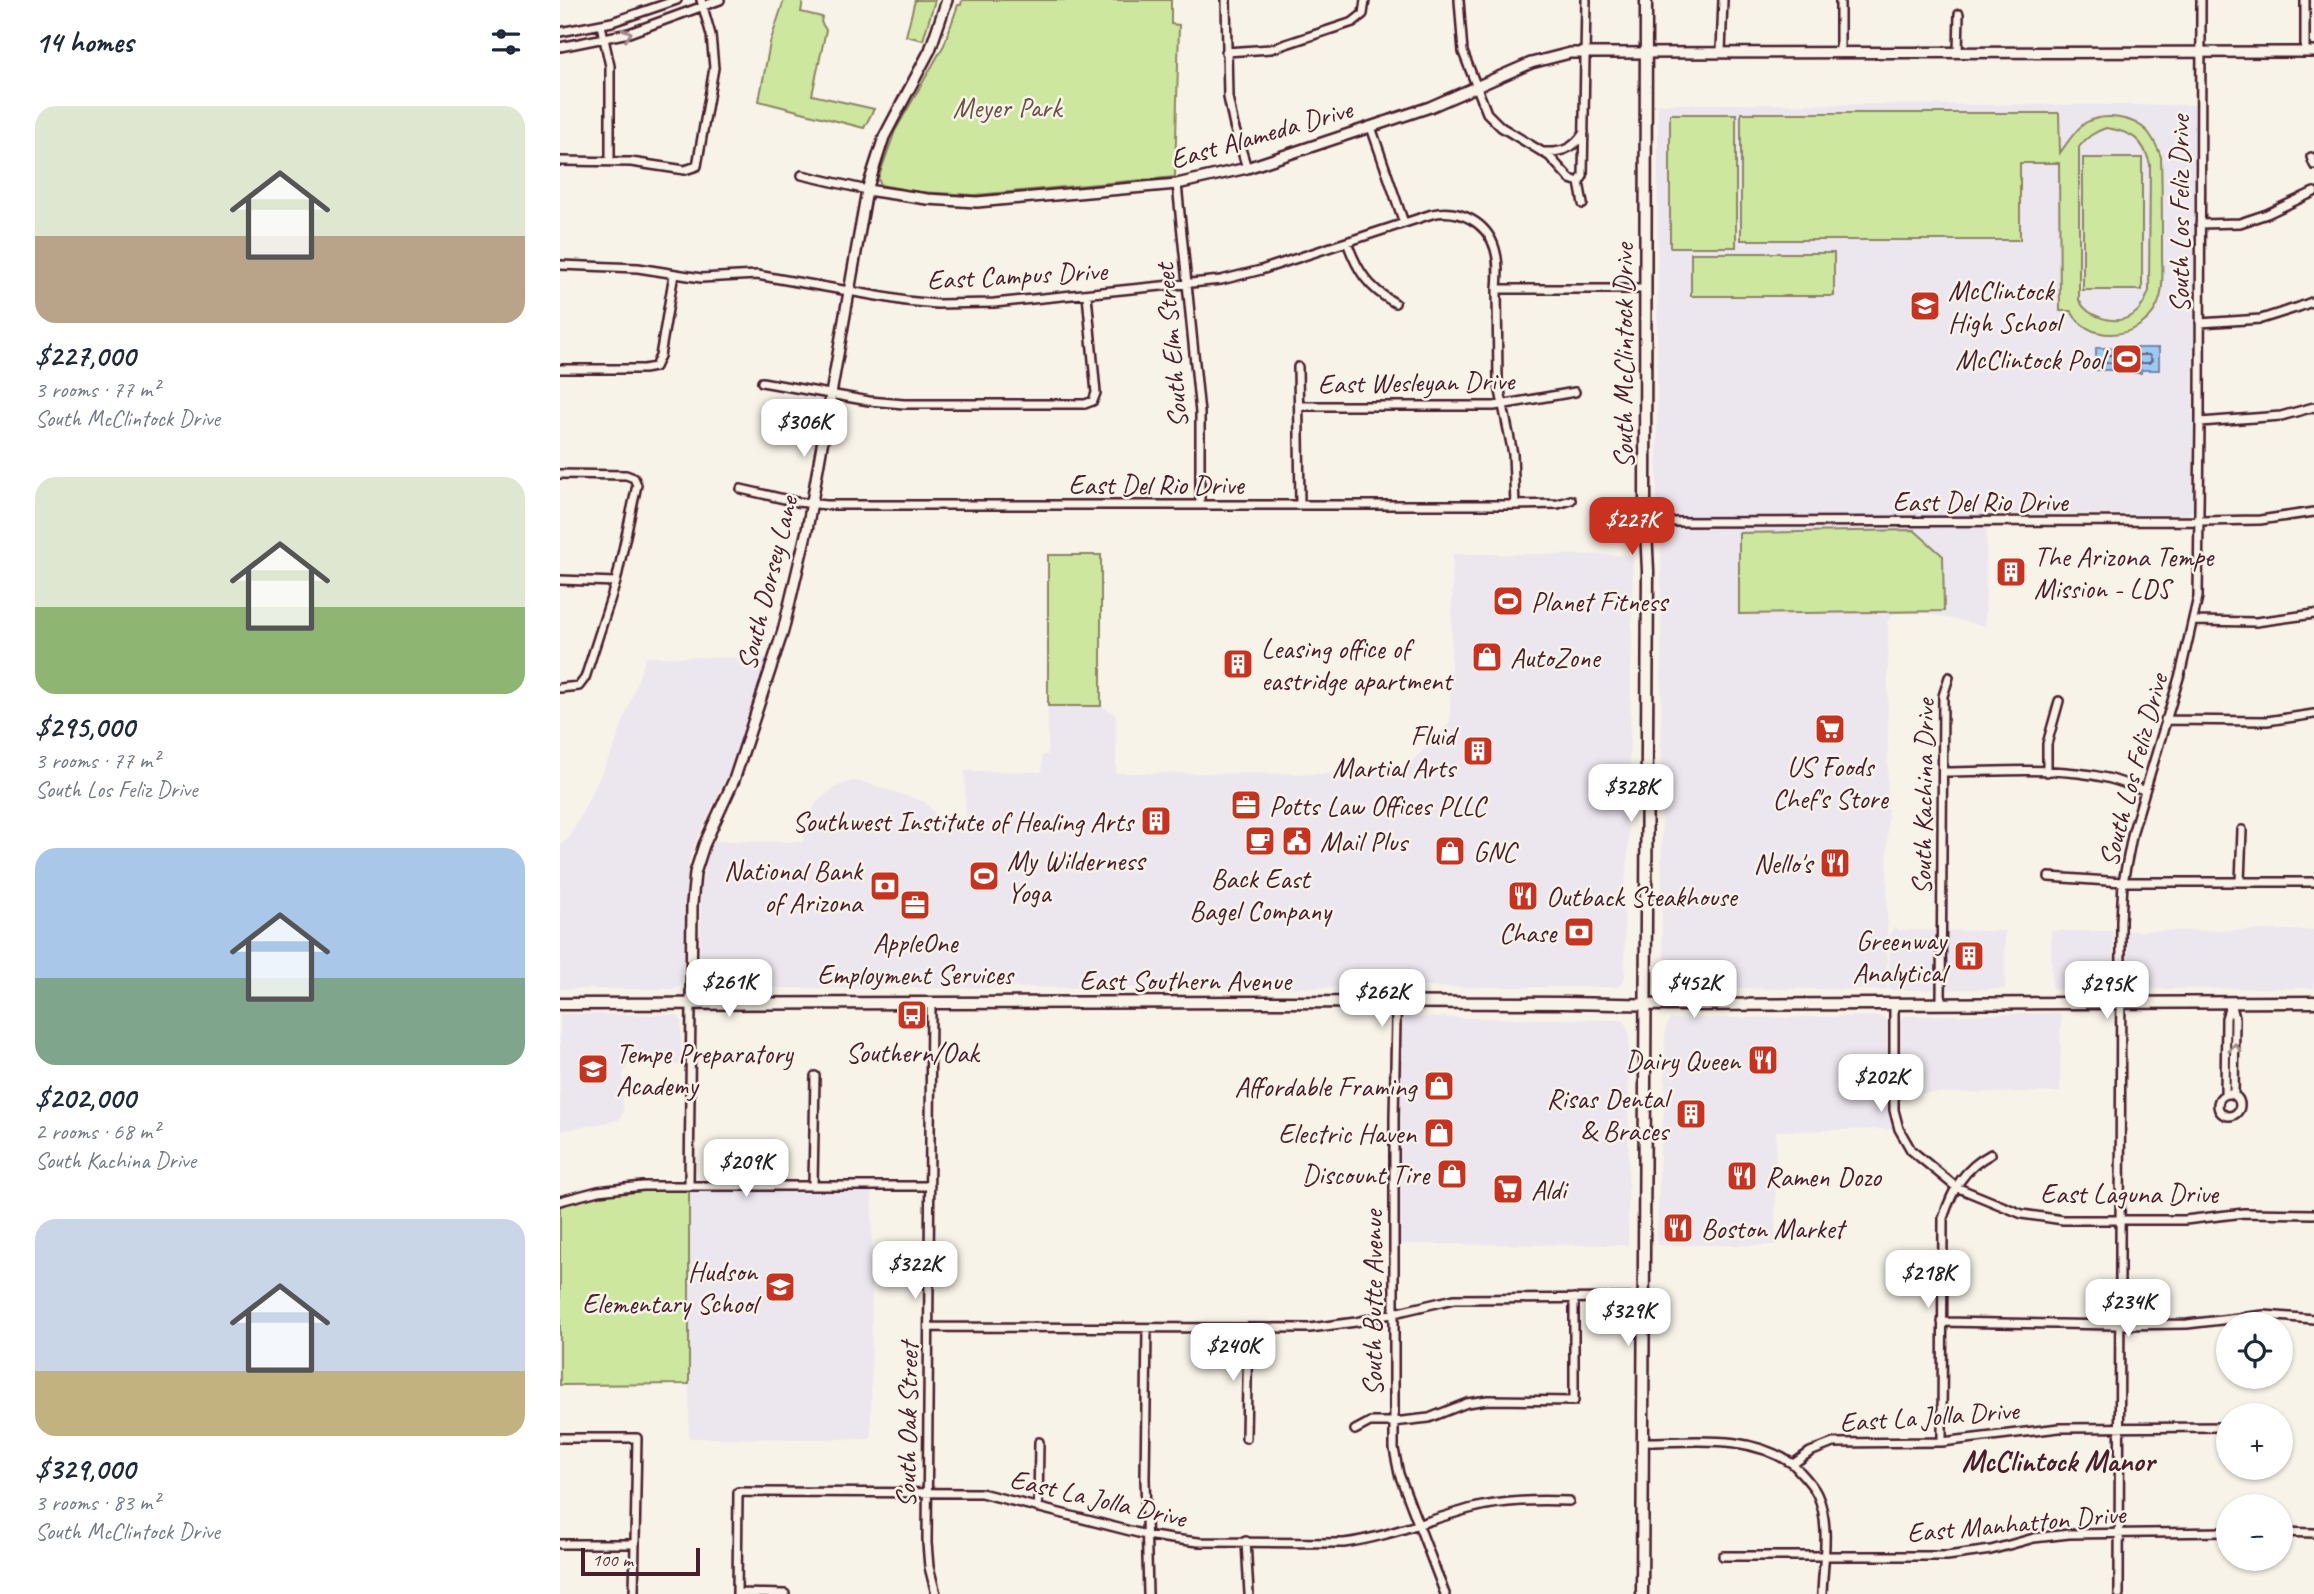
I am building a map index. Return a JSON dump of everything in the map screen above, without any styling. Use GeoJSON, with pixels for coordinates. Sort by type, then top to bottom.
{"type":"FeatureCollection","features":[{"type":"Feature","properties":{"kind":"main road","name":"South McClintock Drive"},"geometry":{"type":"LineString","coordinates":[[1642,1594],[1646,1004],[1647,0]]}},
{"type":"Feature","properties":{"kind":"main road","name":"East Southern Avenue"},"geometry":{"type":"LineString","coordinates":[[560,1004],[2314,1002]]}},
{"type":"Feature","properties":{"kind":"street"},"geometry":{"type":"LineString","coordinates":[[560,32],[601,25],[677,0]]}},
{"type":"Feature","properties":{"kind":"street"},"geometry":{"type":"LineString","coordinates":[[560,47],[604,40],[643,29],[702,3],[720,0]]}},
{"type":"Feature","properties":{"kind":"street","name":"South Dorsey Lane"},"geometry":{"type":"LineString","coordinates":[[689,1185],[692,904],[698,863],[734,780],[778,650],[811,504],[867,190],[884,137],[930,50],[947,0]]}},
{"type":"Feature","properties":{"kind":"street"},"geometry":{"type":"LineString","coordinates":[[1226,0],[1230,108],[1247,168]]}},
{"type":"Feature","properties":{"kind":"street"},"geometry":{"type":"LineString","coordinates":[[1226,52],[1252,52],[1279,47],[1353,22],[1361,17],[1365,0]]}},
{"type":"Feature","properties":{"kind":"street"},"geometry":{"type":"LineString","coordinates":[[1459,0],[1463,52],[1487,113],[1495,122],[1555,160],[1570,178],[1579,182]]}},
{"type":"Feature","properties":{"kind":"street"},"geometry":{"type":"LineString","coordinates":[[1583,204],[1579,182],[1583,176],[1586,128],[1586,0]]}},
{"type":"Feature","properties":{"kind":"street"},"geometry":{"type":"LineString","coordinates":[[1721,52],[1723,0]]}},
{"type":"Feature","properties":{"kind":"street"},"geometry":{"type":"LineString","coordinates":[[1840,0],[1840,52]]}},
{"type":"Feature","properties":{"kind":"street","name":"South Los Feliz Drive"},"geometry":{"type":"LineString","coordinates":[[2119,1594],[2123,882],[2144,790],[2194,621],[2199,572],[2201,0]]}},
{"type":"Feature","properties":{"kind":"street"},"geometry":{"type":"LineString","coordinates":[[2305,0],[2309,52]]}},
{"type":"Feature","properties":{"kind":"street"},"geometry":{"type":"LineString","coordinates":[[560,161],[610,161],[685,170],[694,168],[699,159],[714,68],[712,43],[702,3]]}},
{"type":"Feature","properties":{"kind":"street"},"geometry":{"type":"LineString","coordinates":[[1958,52],[1959,13]]}},
{"type":"Feature","properties":{"kind":"street"},"geometry":{"type":"LineString","coordinates":[[601,25],[610,74],[610,161]]}},
{"type":"Feature","properties":{"kind":"street","name":"East Alameda Drive"},"geometry":{"type":"LineString","coordinates":[[802,175],[926,200],[977,202],[1177,184],[1247,168],[1430,107],[1541,60],[1586,52],[2309,52]]}},
{"type":"Feature","properties":{"kind":"street"},"geometry":{"type":"LineString","coordinates":[[1371,127],[1404,223]]}},
{"type":"Feature","properties":{"kind":"street"},"geometry":{"type":"LineString","coordinates":[[1544,152],[1569,149],[1586,128]]}},
{"type":"Feature","properties":{"kind":"street"},"geometry":{"type":"LineString","coordinates":[[2311,157],[2314,165]]}},
{"type":"Feature","properties":{"kind":"street","name":"South Elm Street"},"geometry":{"type":"LineString","coordinates":[[1177,184],[1199,414],[1200,505]]}},
{"type":"Feature","properties":{"kind":"street"},"geometry":{"type":"LineString","coordinates":[[2200,224],[2240,223],[2314,192]]}},
{"type":"Feature","properties":{"kind":"street","name":"East Campus Drive"},"geometry":{"type":"LineString","coordinates":[[560,265],[604,265],[709,278],[757,275],[906,301],[966,304],[1186,285],[1249,274],[1432,214],[1446,212],[1473,220],[1486,231],[1494,245],[1497,259],[1497,289]]}},
{"type":"Feature","properties":{"kind":"street"},"geometry":{"type":"LineString","coordinates":[[1347,242],[1364,279],[1376,291],[1395,303]]}},
{"type":"Feature","properties":{"kind":"street"},"geometry":{"type":"LineString","coordinates":[[560,369],[655,367],[660,356],[674,274]]}},
{"type":"Feature","properties":{"kind":"street"},"geometry":{"type":"LineString","coordinates":[[1515,505],[1513,454],[1498,381],[1497,289],[1646,289]]}},
{"type":"Feature","properties":{"kind":"street"},"geometry":{"type":"LineString","coordinates":[[762,382],[869,401],[913,404],[1089,403],[1093,401],[1096,393],[1087,295]]}},
{"type":"Feature","properties":{"kind":"street"},"geometry":{"type":"LineString","coordinates":[[2200,323],[2261,319],[2314,301]]}},
{"type":"Feature","properties":{"kind":"street"},"geometry":{"type":"LineString","coordinates":[[1298,367],[1300,504]]}},
{"type":"Feature","properties":{"kind":"street","name":"East Wesleyan Drive"},"geometry":{"type":"LineString","coordinates":[[1299,406],[1501,405],[1575,393]]}},
{"type":"Feature","properties":{"kind":"street"},"geometry":{"type":"LineString","coordinates":[[2200,422],[2281,416],[2314,407]]}},
{"type":"Feature","properties":{"kind":"street"},"geometry":{"type":"LineString","coordinates":[[560,474],[622,474],[634,478],[637,490],[616,582],[585,678],[579,686],[560,688]]}},
{"type":"Feature","properties":{"kind":"street","name":"East Del Rio Drive"},"geometry":{"type":"LineString","coordinates":[[741,489],[811,504],[1515,505],[1558,504],[1571,500]]}},
{"type":"Feature","properties":{"kind":"street","name":"East Del Rio Drive"},"geometry":{"type":"LineString","coordinates":[[1646,522],[2199,521],[2260,520],[2314,512]]}},
{"type":"Feature","properties":{"kind":"street"},"geometry":{"type":"LineString","coordinates":[[560,580],[616,582]]}},
{"type":"Feature","properties":{"kind":"street"},"geometry":{"type":"LineString","coordinates":[[2194,621],[2256,622],[2314,614]]}},
{"type":"Feature","properties":{"kind":"street","name":"South Kachina Drive"},"geometry":{"type":"LineString","coordinates":[[1941,1003],[1943,696],[1949,677]]}},
{"type":"Feature","properties":{"kind":"street"},"geometry":{"type":"LineString","coordinates":[[2047,772],[2047,744],[2059,701]]}},
{"type":"Feature","properties":{"kind":"street"},"geometry":{"type":"LineString","coordinates":[[2165,720],[2267,720],[2314,714]]}},
{"type":"Feature","properties":{"kind":"street"},"geometry":{"type":"LineString","coordinates":[[1943,772],[2047,772],[2109,778],[2144,790]]}},
{"type":"Feature","properties":{"kind":"street"},"geometry":{"type":"LineString","coordinates":[[2240,882],[2242,830]]}},
{"type":"Feature","properties":{"kind":"street"},"geometry":{"type":"LineString","coordinates":[[2049,877],[2123,882],[2314,882]]}},
{"type":"Feature","properties":{"kind":"street","name":"South Butte Avenue"},"geometry":{"type":"LineString","coordinates":[[1398,1002],[1394,1118],[1393,1422],[1399,1474],[1445,1594]]}},
{"type":"Feature","properties":{"kind":"street"},"geometry":{"type":"LineString","coordinates":[[2225,1095],[2226,1018],[2231,1002]]}},
{"type":"Feature","properties":{"kind":"street"},"geometry":{"type":"LineString","coordinates":[[2231,1002],[2235,1018],[2234,1095]]}},
{"type":"Feature","properties":{"kind":"street","name":"South Oak Street"},"geometry":{"type":"LineString","coordinates":[[931,1003],[927,1492],[928,1555],[936,1594]]}},
{"type":"Feature","properties":{"kind":"street"},"geometry":{"type":"LineString","coordinates":[[1894,1003],[1895,1110],[1899,1129],[1911,1150],[1956,1187]]}},
{"type":"Feature","properties":{"kind":"street"},"geometry":{"type":"LineString","coordinates":[[813,1185],[814,1076]]}},
{"type":"Feature","properties":{"kind":"street"},"geometry":{"type":"LineString","coordinates":[[2225,1095],[2234,1095],[2239,1100],[2239,1109],[2235,1114],[2228,1116],[2222,1113],[2218,1106],[2225,1095]]}},
{"type":"Feature","properties":{"kind":"street"},"geometry":{"type":"LineString","coordinates":[[1942,1442],[1944,1218],[1956,1187],[1968,1168],[1991,1154]]}},
{"type":"Feature","properties":{"kind":"street"},"geometry":{"type":"LineString","coordinates":[[560,1201],[598,1191],[643,1186],[930,1186]]}},
{"type":"Feature","properties":{"kind":"street","name":"East Laguna Drive"},"geometry":{"type":"LineString","coordinates":[[1956,1187],[2022,1213],[2063,1220],[2185,1220],[2244,1213],[2314,1214]]}},
{"type":"Feature","properties":{"kind":"street"},"geometry":{"type":"LineString","coordinates":[[1355,1430],[1370,1422],[1429,1418],[1467,1403],[1488,1400],[1574,1401],[1574,1298]]}},
{"type":"Feature","properties":{"kind":"street"},"geometry":{"type":"LineString","coordinates":[[929,1327],[1310,1328],[1356,1322],[1454,1299],[1644,1298]]}},
{"type":"Feature","properties":{"kind":"street"},"geometry":{"type":"LineString","coordinates":[[1942,1322],[2120,1325],[2187,1324],[2264,1315],[2314,1319]]}},
{"type":"Feature","properties":{"kind":"street"},"geometry":{"type":"LineString","coordinates":[[1147,1329],[1148,1594]]}},
{"type":"Feature","properties":{"kind":"street"},"geometry":{"type":"LineString","coordinates":[[1246,1438],[1248,1329]]}},
{"type":"Feature","properties":{"kind":"street","name":"East La Jolla Drive"},"geometry":{"type":"LineString","coordinates":[[1793,1464],[1810,1452],[1833,1443],[1971,1440],[2034,1429],[2216,1427]]}},
{"type":"Feature","properties":{"kind":"street"},"geometry":{"type":"LineString","coordinates":[[560,1438],[636,1438],[634,1594]]}},
{"type":"Feature","properties":{"kind":"street"},"geometry":{"type":"LineString","coordinates":[[1038,1508],[1039,1442]]}},
{"type":"Feature","properties":{"kind":"street"},"geometry":{"type":"LineString","coordinates":[[1643,1442],[1738,1442],[1767,1449],[1793,1464],[1816,1491],[1821,1503],[1824,1520],[1822,1594]]}},
{"type":"Feature","properties":{"kind":"street","name":"East La Jolla Drive"},"geometry":{"type":"LineString","coordinates":[[737,1593],[738,1492],[981,1493],[1146,1535],[1199,1542],[1364,1541],[1473,1508],[1521,1500],[1569,1501]]}},
{"type":"Feature","properties":{"kind":"street","name":"East Manhatton Drive"},"geometry":{"type":"LineString","coordinates":[[1724,1556],[1947,1556],[1991,1550],[2034,1538],[2069,1534],[2216,1532]]}},
{"type":"Feature","properties":{"kind":"street"},"geometry":{"type":"LineString","coordinates":[[2293,1532],[2314,1532]]}},
{"type":"Feature","properties":{"kind":"street"},"geometry":{"type":"LineString","coordinates":[[1246,1541],[1249,1594]]}},
{"type":"Feature","properties":{"kind":"street"},"geometry":{"type":"LineString","coordinates":[[560,1544],[634,1544]]}},
{"type":"Feature","properties":{"kind":"street"},"geometry":{"type":"LineString","coordinates":[[737,1593],[786,1594]]}},
{"type":"Feature","properties":{"kind":"shaded area","name":"McClintock High School"},"geometry":{"type":"Polygon","coordinates":[[[1658,104],[2194,105],[2193,508],[2190,513],[2185,514],[1987,514],[1985,626],[1925,613],[1894,613],[1886,623],[1887,990],[1671,987],[1665,982],[1662,939],[1661,537],[1657,507],[1658,104]]]}},
{"type":"Feature","properties":{"kind":"shaded area"},"geometry":{"type":"Polygon","coordinates":[[[1453,554],[1633,555],[1628,855],[1624,892],[1625,976],[1622,984],[1616,987],[714,988],[700,981],[701,888],[706,862],[714,841],[803,842],[806,825],[816,803],[835,787],[853,781],[925,802],[939,818],[966,817],[965,771],[1042,772],[1042,755],[1048,755],[1048,706],[1101,706],[1116,715],[1116,773],[1372,774],[1380,766],[1407,766],[1450,723],[1453,554]]]}},
{"type":"Feature","properties":{"kind":"shaded area"},"geometry":{"type":"Polygon","coordinates":[[[646,657],[768,658],[729,772],[689,861],[681,986],[675,989],[560,989],[560,845],[570,837],[614,748],[646,657]]]}},
{"type":"Feature","properties":{"kind":"shaded area"},"geometry":{"type":"Polygon","coordinates":[[[1894,927],[1898,930],[2005,931],[2005,989],[1889,990],[1890,934],[1894,927]]]}},
{"type":"Feature","properties":{"kind":"shaded area"},"geometry":{"type":"Polygon","coordinates":[[[2314,930],[2314,988],[2133,989],[2129,985],[2127,931],[2314,930]]]}},
{"type":"Feature","properties":{"kind":"shaded area"},"geometry":{"type":"Polygon","coordinates":[[[2051,931],[2113,931],[2114,983],[2106,988],[2052,989],[2051,931]]]}},
{"type":"Feature","properties":{"kind":"shaded area"},"geometry":{"type":"Polygon","coordinates":[[[2061,1013],[2060,1092],[1899,1093],[1899,1022],[1904,1016],[2061,1013]]]}},
{"type":"Feature","properties":{"kind":"shaded area","name":"Tempe Preparatory Academy"},"geometry":{"type":"Polygon","coordinates":[[[560,1014],[678,1015],[681,1021],[681,1065],[628,1065],[623,1074],[623,1112],[619,1120],[560,1131],[560,1014]]]}},
{"type":"Feature","properties":{"kind":"shaded area"},"geometry":{"type":"Polygon","coordinates":[[[1880,1016],[1887,1022],[1887,1100],[1893,1129],[1776,1131],[1775,1245],[1657,1245],[1660,1152],[1665,1103],[1665,1033],[1668,1022],[1671,1019],[1880,1016]]]}},
{"type":"Feature","properties":{"kind":"shaded area"},"geometry":{"type":"Polygon","coordinates":[[[1408,1017],[1625,1022],[1629,1033],[1628,1245],[1400,1244],[1401,1024],[1408,1017]]]}},
{"type":"Feature","properties":{"kind":"shaded area","name":"Hudson Elementary School"},"geometry":{"type":"Polygon","coordinates":[[[690,1190],[872,1190],[871,1439],[689,1438],[690,1190]]]}},
{"type":"Feature","properties":{"kind":"green space"},"geometry":{"type":"Polygon","coordinates":[[[784,0],[803,0],[801,12],[822,17],[821,22],[826,30],[812,95],[874,109],[864,128],[759,101],[770,43],[784,0]]]}},
{"type":"Feature","properties":{"kind":"green space"},"geometry":{"type":"Polygon","coordinates":[[[915,0],[935,0],[923,40],[906,36],[915,0]]]}},
{"type":"Feature","properties":{"kind":"green space","name":"Meyer Park"},"geometry":{"type":"Polygon","coordinates":[[[962,0],[1171,0],[1171,24],[1179,25],[1175,177],[975,195],[918,192],[881,185],[878,179],[895,131],[944,45],[962,0]]]}},
{"type":"Feature","properties":{"kind":"green space"},"geometry":{"type":"Polygon","coordinates":[[[1741,113],[2059,113],[2060,153],[2085,123],[2110,117],[2127,120],[2142,127],[2156,144],[2161,157],[2161,293],[2157,306],[2148,319],[2135,328],[2119,333],[2093,331],[2078,321],[2071,311],[2060,311],[2059,163],[2020,163],[2020,240],[1741,240],[1741,113]],[[2106,128],[2098,131],[2079,147],[2079,300],[2096,316],[2119,320],[2136,313],[2149,291],[2150,164],[2144,148],[2135,138],[2106,128]]]}},
{"type":"Feature","properties":{"kind":"green space"},"geometry":{"type":"Polygon","coordinates":[[[1670,114],[1736,114],[1736,247],[1670,247],[1670,114]]]}},
{"type":"Feature","properties":{"kind":"green space"},"geometry":{"type":"Polygon","coordinates":[[[2083,158],[2142,158],[2142,290],[2083,290],[2083,158]]]}},
{"type":"Feature","properties":{"kind":"green space"},"geometry":{"type":"Polygon","coordinates":[[[1691,253],[1834,253],[1834,296],[1691,296],[1691,253]]]}},
{"type":"Feature","properties":{"kind":"green space"},"geometry":{"type":"Polygon","coordinates":[[[1914,530],[1943,556],[1944,611],[1739,614],[1739,533],[1914,530]]]}},
{"type":"Feature","properties":{"kind":"green space"},"geometry":{"type":"Polygon","coordinates":[[[1048,555],[1101,555],[1101,706],[1048,706],[1048,555]]]}},
{"type":"Feature","properties":{"kind":"green space"},"geometry":{"type":"Polygon","coordinates":[[[689,1185],[689,1384],[560,1385],[560,1201],[599,1191],[689,1185]]]}},
{"type":"Feature","properties":{"kind":"water","name":"McClintock Pool"},"geometry":{"type":"Polygon","coordinates":[[[2096,348],[2159,348],[2159,370],[2141,370],[2141,373],[2134,373],[2133,370],[2096,370],[2096,348]]]}},
{"type":"Feature","properties":{"kind":"place","name":"McClintock High School"},"geometry":{"type":"Point","coordinates":[1925,306]}},
{"type":"Feature","properties":{"kind":"place","name":"McClintock Pool"},"geometry":{"type":"Point","coordinates":[2127,359]}},
{"type":"Feature","properties":{"kind":"place","name":"The Arizona Tempe Mission - LDS"},"geometry":{"type":"Point","coordinates":[2011,572]}},
{"type":"Feature","properties":{"kind":"place","name":"Planet Fitness"},"geometry":{"type":"Point","coordinates":[1508,601]}},
{"type":"Feature","properties":{"kind":"place","name":"AutoZone"},"geometry":{"type":"Point","coordinates":[1487,657]}},
{"type":"Feature","properties":{"kind":"place","name":"Leasing office of eastridge apartment"},"geometry":{"type":"Point","coordinates":[1238,664]}},
{"type":"Feature","properties":{"kind":"place","name":"US Foods Chef's Store"},"geometry":{"type":"Point","coordinates":[1830,729]}},
{"type":"Feature","properties":{"kind":"place","name":"Fluid Martial Arts"},"geometry":{"type":"Point","coordinates":[1478,751]}},
{"type":"Feature","properties":{"kind":"place","name":"Potts Law Offices PLLC"},"geometry":{"type":"Point","coordinates":[1246,805]}},
{"type":"Feature","properties":{"kind":"place","name":"Southwest Institute of Healing Arts"},"geometry":{"type":"Point","coordinates":[1156,821]}},
{"type":"Feature","properties":{"kind":"place","name":"Back East Bagel Company"},"geometry":{"type":"Point","coordinates":[1260,841]}},
{"type":"Feature","properties":{"kind":"place","name":"Mail Plus"},"geometry":{"type":"Point","coordinates":[1297,841]}},
{"type":"Feature","properties":{"kind":"place","name":"GNC"},"geometry":{"type":"Point","coordinates":[1450,851]}},
{"type":"Feature","properties":{"kind":"place","name":"Nello's"},"geometry":{"type":"Point","coordinates":[1835,863]}},
{"type":"Feature","properties":{"kind":"place","name":"My Wilderness Yoga"},"geometry":{"type":"Point","coordinates":[984,876]}},
{"type":"Feature","properties":{"kind":"place","name":"National Bank of Arizona"},"geometry":{"type":"Point","coordinates":[885,886]}},
{"type":"Feature","properties":{"kind":"place","name":"Outback Steakhouse"},"geometry":{"type":"Point","coordinates":[1523,896]}},
{"type":"Feature","properties":{"kind":"place","name":"AppleOne Employment Services"},"geometry":{"type":"Point","coordinates":[915,905]}},
{"type":"Feature","properties":{"kind":"place","name":"Chase"},"geometry":{"type":"Point","coordinates":[1579,932]}},
{"type":"Feature","properties":{"kind":"place","name":"Greenway Analytical"},"geometry":{"type":"Point","coordinates":[1969,956]}},
{"type":"Feature","properties":{"kind":"place","name":"Southern/Oak"},"geometry":{"type":"Point","coordinates":[912,1015]}},
{"type":"Feature","properties":{"kind":"place","name":"Dairy Queen"},"geometry":{"type":"Point","coordinates":[1763,1060]}},
{"type":"Feature","properties":{"kind":"place","name":"Tempe Preparatory Academy"},"geometry":{"type":"Point","coordinates":[593,1069]}},
{"type":"Feature","properties":{"kind":"place","name":"Affordable Framing"},"geometry":{"type":"Point","coordinates":[1439,1086]}},
{"type":"Feature","properties":{"kind":"place","name":"Risas Dental & Braces"},"geometry":{"type":"Point","coordinates":[1691,1114]}},
{"type":"Feature","properties":{"kind":"place","name":"Electric Haven"},"geometry":{"type":"Point","coordinates":[1439,1133]}},
{"type":"Feature","properties":{"kind":"place","name":"Discount Tire"},"geometry":{"type":"Point","coordinates":[1452,1174]}},
{"type":"Feature","properties":{"kind":"place","name":"Ramen Dozo"},"geometry":{"type":"Point","coordinates":[1742,1176]}},
{"type":"Feature","properties":{"kind":"place","name":"Aldi"},"geometry":{"type":"Point","coordinates":[1508,1189]}},
{"type":"Feature","properties":{"kind":"place","name":"Boston Market"},"geometry":{"type":"Point","coordinates":[1678,1228]}},
{"type":"Feature","properties":{"kind":"place","name":"Hudson Elementary School"},"geometry":{"type":"Point","coordinates":[780,1287]}},
{"type":"Feature","properties":{"kind":"district","name":"McClintock Manor"},"geometry":{"type":"Point","coordinates":[2058,1461]}}]}
